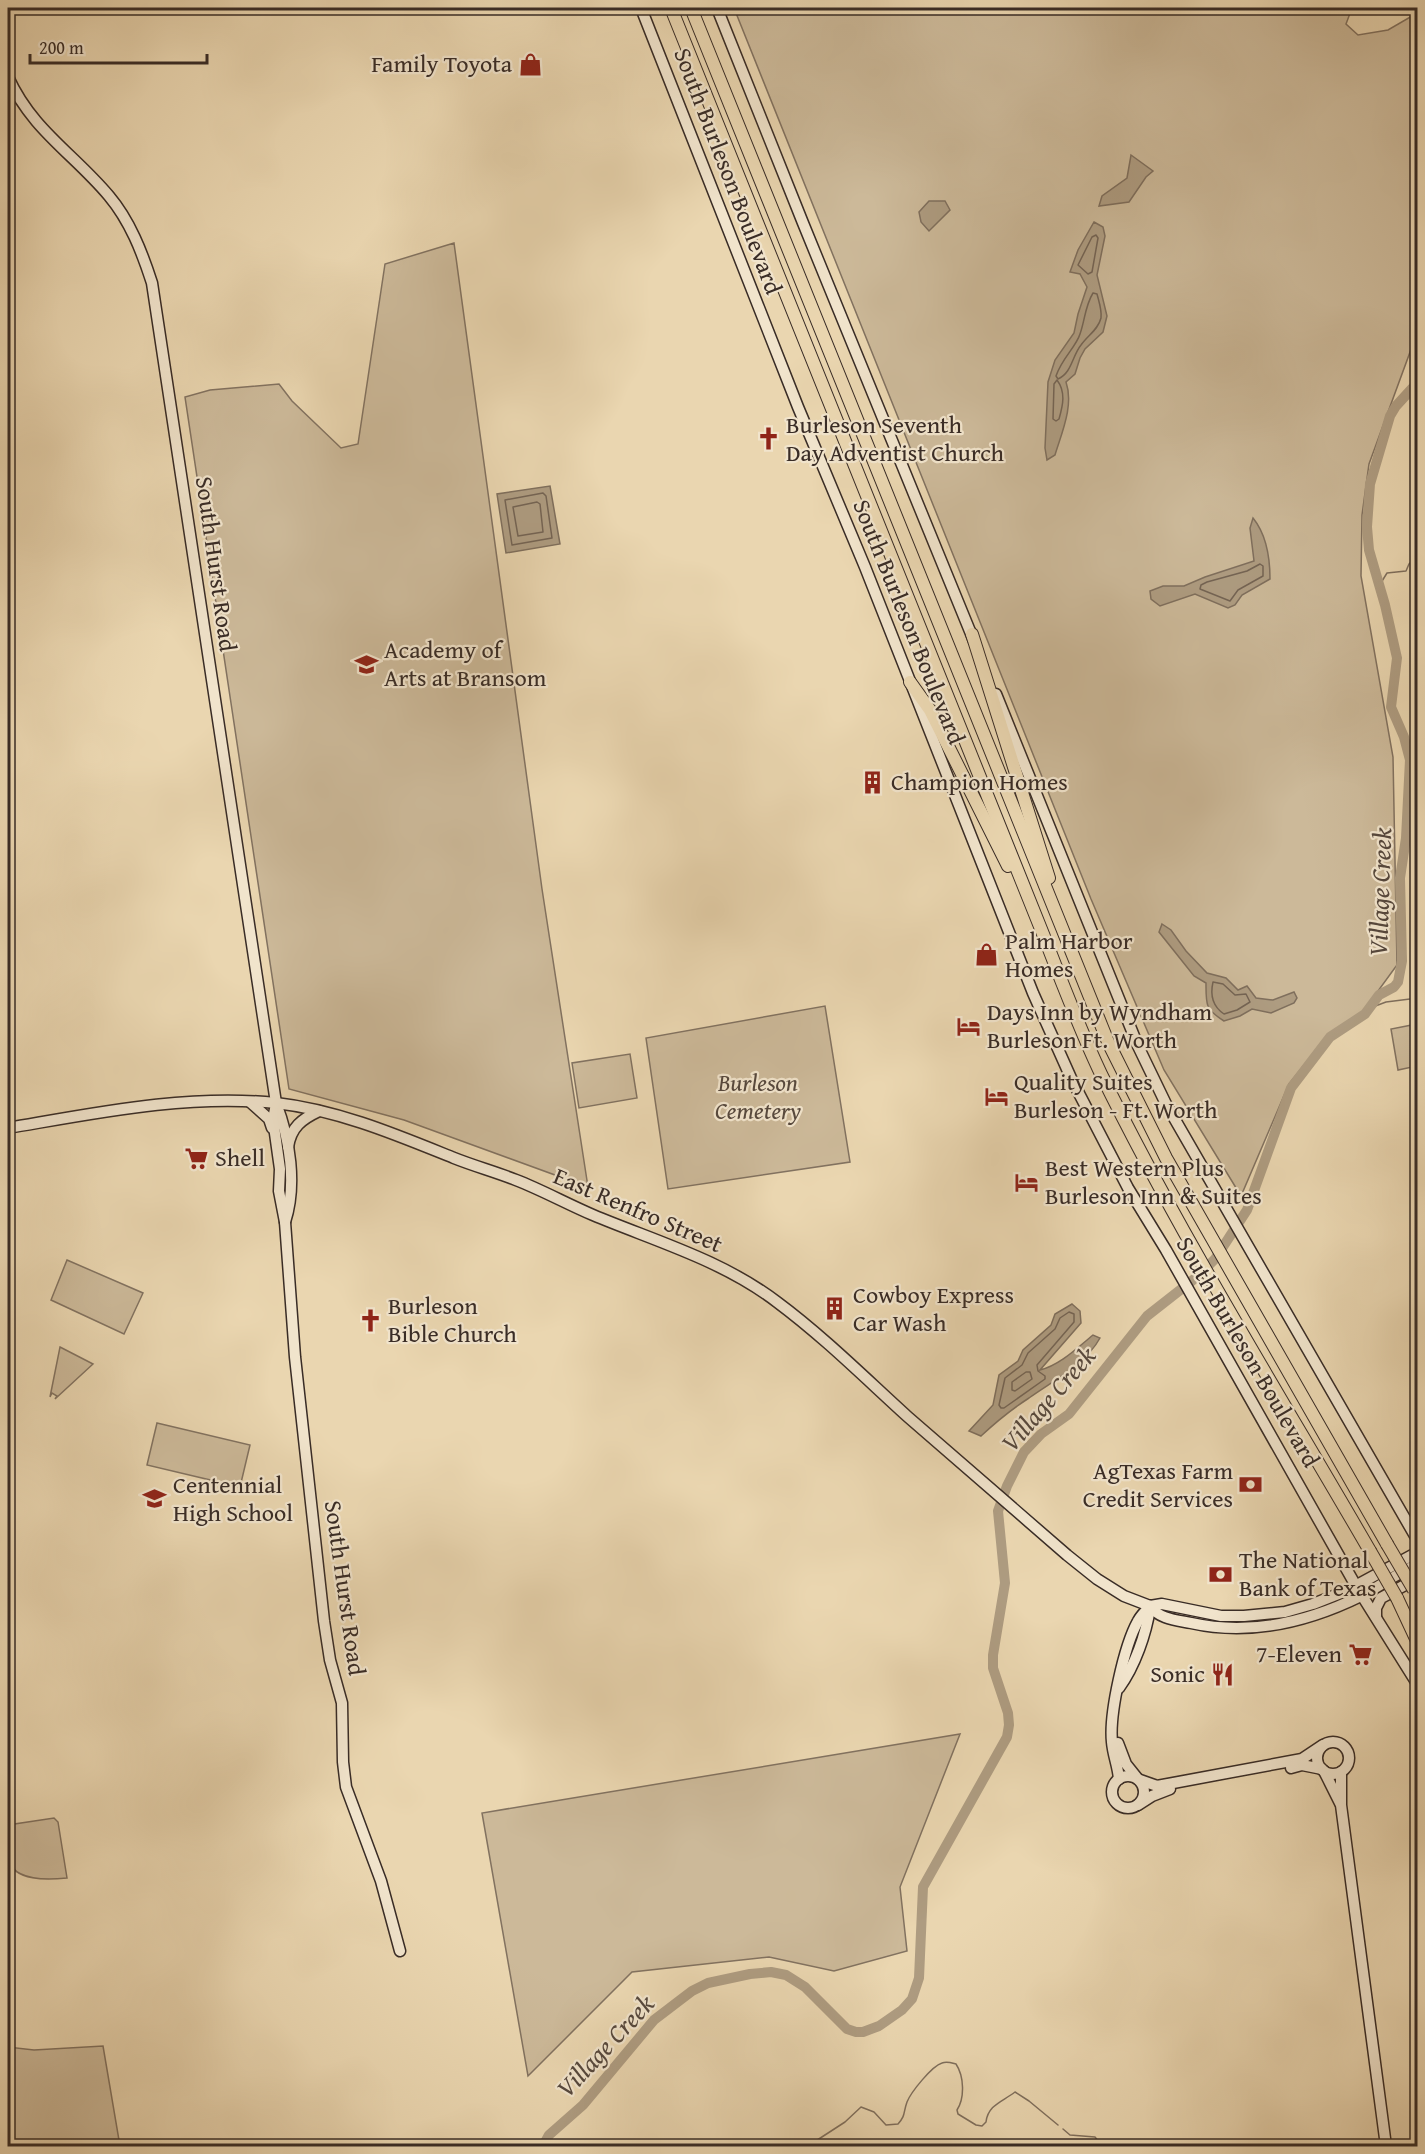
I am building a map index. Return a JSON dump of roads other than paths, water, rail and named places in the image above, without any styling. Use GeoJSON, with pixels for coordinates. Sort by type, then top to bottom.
{"type":"FeatureCollection","features":[{"type":"Feature","properties":{"kind":"highway"},"geometry":{"type":"LineString","coordinates":[[671,8],[1100,1072],[1186,1233],[1418,1632]]}},
{"type":"Feature","properties":{"kind":"highway"},"geometry":{"type":"LineString","coordinates":[[691,8],[1067,942],[1125,1078],[1166,1158],[1387,1544],[1416,1588]]}},
{"type":"Feature","properties":{"kind":"highway"},"geometry":{"type":"LineString","coordinates":[[972,634],[1063,922],[1067,942]]}},
{"type":"Feature","properties":{"kind":"highway"},"geometry":{"type":"LineString","coordinates":[[910,682],[930,710],[1030,916],[1047,944]]}},
{"type":"Feature","properties":{"kind":"highway"},"geometry":{"type":"LineString","coordinates":[[1397,1598],[1418,1643]]}},
{"type":"Feature","properties":{"kind":"main road","name":"South Burleson Boulevard"},"geometry":{"type":"LineString","coordinates":[[640,8],[798,407],[865,567],[1033,993],[1071,1078],[1128,1188],[1166,1250],[1359,1591],[1418,1685]]}},
{"type":"Feature","properties":{"kind":"main road","name":"South Burleson Boulevard"},"geometry":{"type":"LineString","coordinates":[[717,8],[1138,1046],[1166,1104],[1418,1541]]}},
{"type":"Feature","properties":{"kind":"main road","name":"South Hurst Road"},"geometry":{"type":"LineString","coordinates":[[8,77],[19,100],[31,117],[99,185],[119,210],[135,238],[152,283],[276,1103],[283,1121],[288,1153],[291,1184],[289,1209],[285,1222]]}},
{"type":"Feature","properties":{"kind":"main road","name":"East Renfro Street"},"geometry":{"type":"LineString","coordinates":[[8,1128],[139,1106],[182,1102],[249,1102],[276,1103],[319,1111],[408,1139],[518,1181],[605,1220],[680,1248],[727,1271],[775,1300],[1029,1522],[1097,1579],[1124,1596],[1150,1606],[1162,1604],[1221,1616],[1244,1616],[1295,1610],[1359,1591]]}},
{"type":"Feature","properties":{"kind":"main road"},"geometry":{"type":"LineString","coordinates":[[249,1102],[269,1119],[276,1137]]}},
{"type":"Feature","properties":{"kind":"main road","name":"South Hurst Road"},"geometry":{"type":"LineString","coordinates":[[276,1103],[273,1119],[280,1169],[279,1191],[285,1222],[303,1437],[310,1481],[324,1621],[330,1660],[342,1703],[343,1762],[346,1787],[381,1881],[400,1951]]}},
{"type":"Feature","properties":{"kind":"main road"},"geometry":{"type":"LineString","coordinates":[[288,1153],[290,1139],[295,1128],[304,1119],[319,1111]]}},
{"type":"Feature","properties":{"kind":"main road"},"geometry":{"type":"LineString","coordinates":[[1359,1591],[1418,1552]]}},
{"type":"Feature","properties":{"kind":"main road"},"geometry":{"type":"LineString","coordinates":[[1359,1591],[1418,1564]]}},
{"type":"Feature","properties":{"kind":"main road"},"geometry":{"type":"LineString","coordinates":[[1376,1617],[1376,1608],[1381,1598],[1416,1588]]}},
{"type":"Feature","properties":{"kind":"main road","name":"East Renfro Street"},"geometry":{"type":"LineString","coordinates":[[1150,1606],[1155,1614],[1165,1617],[1210,1627],[1246,1628],[1289,1622],[1329,1610],[1359,1591]]}},
{"type":"Feature","properties":{"kind":"main road"},"geometry":{"type":"LineString","coordinates":[[1119,1779],[1118,1763],[1112,1742],[1113,1711],[1119,1688],[1119,1673],[1138,1620],[1150,1606]]}},
{"type":"Feature","properties":{"kind":"main road"},"geometry":{"type":"LineString","coordinates":[[1246,1628],[1246,1624],[1250,1622],[1284,1617],[1295,1610]]}},
{"type":"Feature","properties":{"kind":"main road"},"geometry":{"type":"LineString","coordinates":[[1113,1726],[1126,1764],[1139,1779],[1145,1792],[1138,1805]]}},
{"type":"Feature","properties":{"kind":"main road"},"geometry":{"type":"LineString","coordinates":[[1333,1742],[1339,1742],[1349,1754],[1348,1764],[1341,1772],[1332,1774],[1302,1765],[1175,1788],[1127,1808],[1117,1804],[1112,1788],[1119,1779],[1128,1776],[1139,1779],[1157,1786],[1302,1759],[1323,1745],[1333,1742]]}},
{"type":"Feature","properties":{"kind":"main road"},"geometry":{"type":"LineString","coordinates":[[1323,1745],[1317,1758],[1341,1805]]}},
{"type":"Feature","properties":{"kind":"main road"},"geometry":{"type":"LineString","coordinates":[[1341,1772],[1341,1805],[1386,2146]]}},
{"type":"Feature","properties":{"kind":"water"},"geometry":{"type":"Polygon","coordinates":[[[1131,155],[1153,171],[1146,177],[1129,202],[1099,206],[1102,196],[1127,178],[1131,155]]]}},
{"type":"Feature","properties":{"kind":"water"},"geometry":{"type":"Polygon","coordinates":[[[929,201],[945,201],[950,210],[929,231],[921,222],[919,212],[929,201]]]}},
{"type":"Feature","properties":{"kind":"water"},"geometry":{"type":"Polygon","coordinates":[[[1094,222],[1103,227],[1105,236],[1097,275],[1107,316],[1103,332],[1085,349],[1075,374],[1066,382],[1069,400],[1066,418],[1055,455],[1047,460],[1045,448],[1048,382],[1055,360],[1074,333],[1087,287],[1080,274],[1070,272],[1078,250],[1094,222]]]}},
{"type":"Feature","properties":{"kind":"water"},"geometry":{"type":"Polygon","coordinates":[[[550,486],[560,544],[506,553],[497,494],[550,486]]]}},
{"type":"Feature","properties":{"kind":"water"},"geometry":{"type":"Polygon","coordinates":[[[1253,518],[1261,531],[1266,547],[1270,579],[1242,595],[1235,605],[1228,608],[1195,594],[1160,606],[1151,599],[1150,591],[1163,586],[1184,586],[1254,561],[1250,528],[1253,518]]]}},
{"type":"Feature","properties":{"kind":"water"},"geometry":{"type":"Polygon","coordinates":[[[1162,924],[1171,930],[1186,951],[1207,973],[1226,978],[1238,990],[1247,986],[1256,998],[1273,1000],[1294,992],[1297,998],[1294,1003],[1271,1013],[1252,1009],[1224,1021],[1208,1006],[1206,983],[1194,976],[1159,932],[1162,924]]]}},
{"type":"Feature","properties":{"kind":"water"},"geometry":{"type":"Polygon","coordinates":[[[1072,1304],[1080,1311],[1081,1323],[1040,1370],[1061,1360],[1093,1335],[1100,1338],[1094,1348],[1078,1364],[1010,1411],[981,1436],[969,1431],[993,1405],[999,1375],[1018,1361],[1023,1350],[1051,1325],[1055,1314],[1072,1304]]]}},
{"type":"Feature","properties":{"kind":"waterway","name":"Village Creek"},"geometry":{"type":"LineString","coordinates":[[543,2146],[549,2135],[583,2105],[654,2020],[692,1991],[708,1983],[750,1974],[771,1972],[786,1975],[805,1987],[847,2029],[856,2032],[879,2026],[902,2010],[912,1999],[919,1978],[923,1887],[1007,1737],[1008,1713],[993,1668],[993,1655],[1005,1583],[998,1511],[1007,1486],[1024,1452],[1041,1434],[1069,1414],[1147,1316],[1198,1276],[1215,1259],[1247,1210],[1291,1088],[1330,1037],[1365,1014],[1379,995],[1394,987],[1398,982],[1402,961],[1400,878],[1406,838],[1410,760],[1404,737],[1391,707],[1397,658],[1369,550],[1367,527],[1370,484],[1390,416],[1418,382]]}},
{"type":"Feature","properties":{"kind":"waterway"},"geometry":{"type":"LineString","coordinates":[[1379,586],[1387,573],[1406,571],[1418,555]]}},
{"type":"Feature","properties":{"kind":"waterway"},"geometry":{"type":"LineString","coordinates":[[1370,1008],[1386,1002],[1418,998]]}},
{"type":"Feature","properties":{"kind":"waterway"},"geometry":{"type":"LineString","coordinates":[[808,2146],[845,2122],[861,2107],[874,2112],[886,2125],[898,2124],[917,2086],[933,2069],[946,2062],[956,2064],[961,2075],[963,2087],[958,2114],[976,2125],[982,2126],[996,2104],[1015,2092],[1058,2125]]}},
{"type":"Feature","properties":{"kind":"waterway"},"geometry":{"type":"LineString","coordinates":[[1063,2129],[1070,2135],[1095,2137],[1102,2146]]}},
{"type":"Feature","properties":{"kind":"place","name":"Family Toyota"},"geometry":{"type":"Point","coordinates":[530,64]}},
{"type":"Feature","properties":{"kind":"place","name":"Burleson Seventh Day Adventist Church"},"geometry":{"type":"Point","coordinates":[768,439]}},
{"type":"Feature","properties":{"kind":"place","name":"Academy of Arts at Bransom"},"geometry":{"type":"Point","coordinates":[366,664]}},
{"type":"Feature","properties":{"kind":"place","name":"Champion Homes"},"geometry":{"type":"Point","coordinates":[873,782]}},
{"type":"Feature","properties":{"kind":"place","name":"Palm Harbor Homes"},"geometry":{"type":"Point","coordinates":[987,955]}},
{"type":"Feature","properties":{"kind":"place","name":"Days Inn by Wyndham Burleson Ft. Worth"},"geometry":{"type":"Point","coordinates":[969,1026]}},
{"type":"Feature","properties":{"kind":"place","name":"Quality Suites Burleson - Ft. Worth"},"geometry":{"type":"Point","coordinates":[996,1096]}},
{"type":"Feature","properties":{"kind":"place","name":"Shell"},"geometry":{"type":"Point","coordinates":[197,1158]}},
{"type":"Feature","properties":{"kind":"place","name":"Best Western Plus Burleson Inn & Suites"},"geometry":{"type":"Point","coordinates":[1027,1182]}},
{"type":"Feature","properties":{"kind":"place","name":"Cowboy Express Car Wash"},"geometry":{"type":"Point","coordinates":[835,1309]}},
{"type":"Feature","properties":{"kind":"place","name":"Burleson Bible Church"},"geometry":{"type":"Point","coordinates":[370,1320]}},
{"type":"Feature","properties":{"kind":"place","name":"AgTexas Farm Credit Services"},"geometry":{"type":"Point","coordinates":[1251,1485]}},
{"type":"Feature","properties":{"kind":"place","name":"Centennial High School"},"geometry":{"type":"Point","coordinates":[155,1499]}},
{"type":"Feature","properties":{"kind":"place","name":"The National Bank of Texas"},"geometry":{"type":"Point","coordinates":[1221,1574]}},
{"type":"Feature","properties":{"kind":"place","name":"7-Eleven"},"geometry":{"type":"Point","coordinates":[1360,1654]}},
{"type":"Feature","properties":{"kind":"place","name":"Sonic"},"geometry":{"type":"Point","coordinates":[1223,1674]}},
{"type":"Feature","properties":{"kind":"park label","name":"Burleson Cemetery"},"geometry":{"type":"Point","coordinates":[758,1097]}}]}
